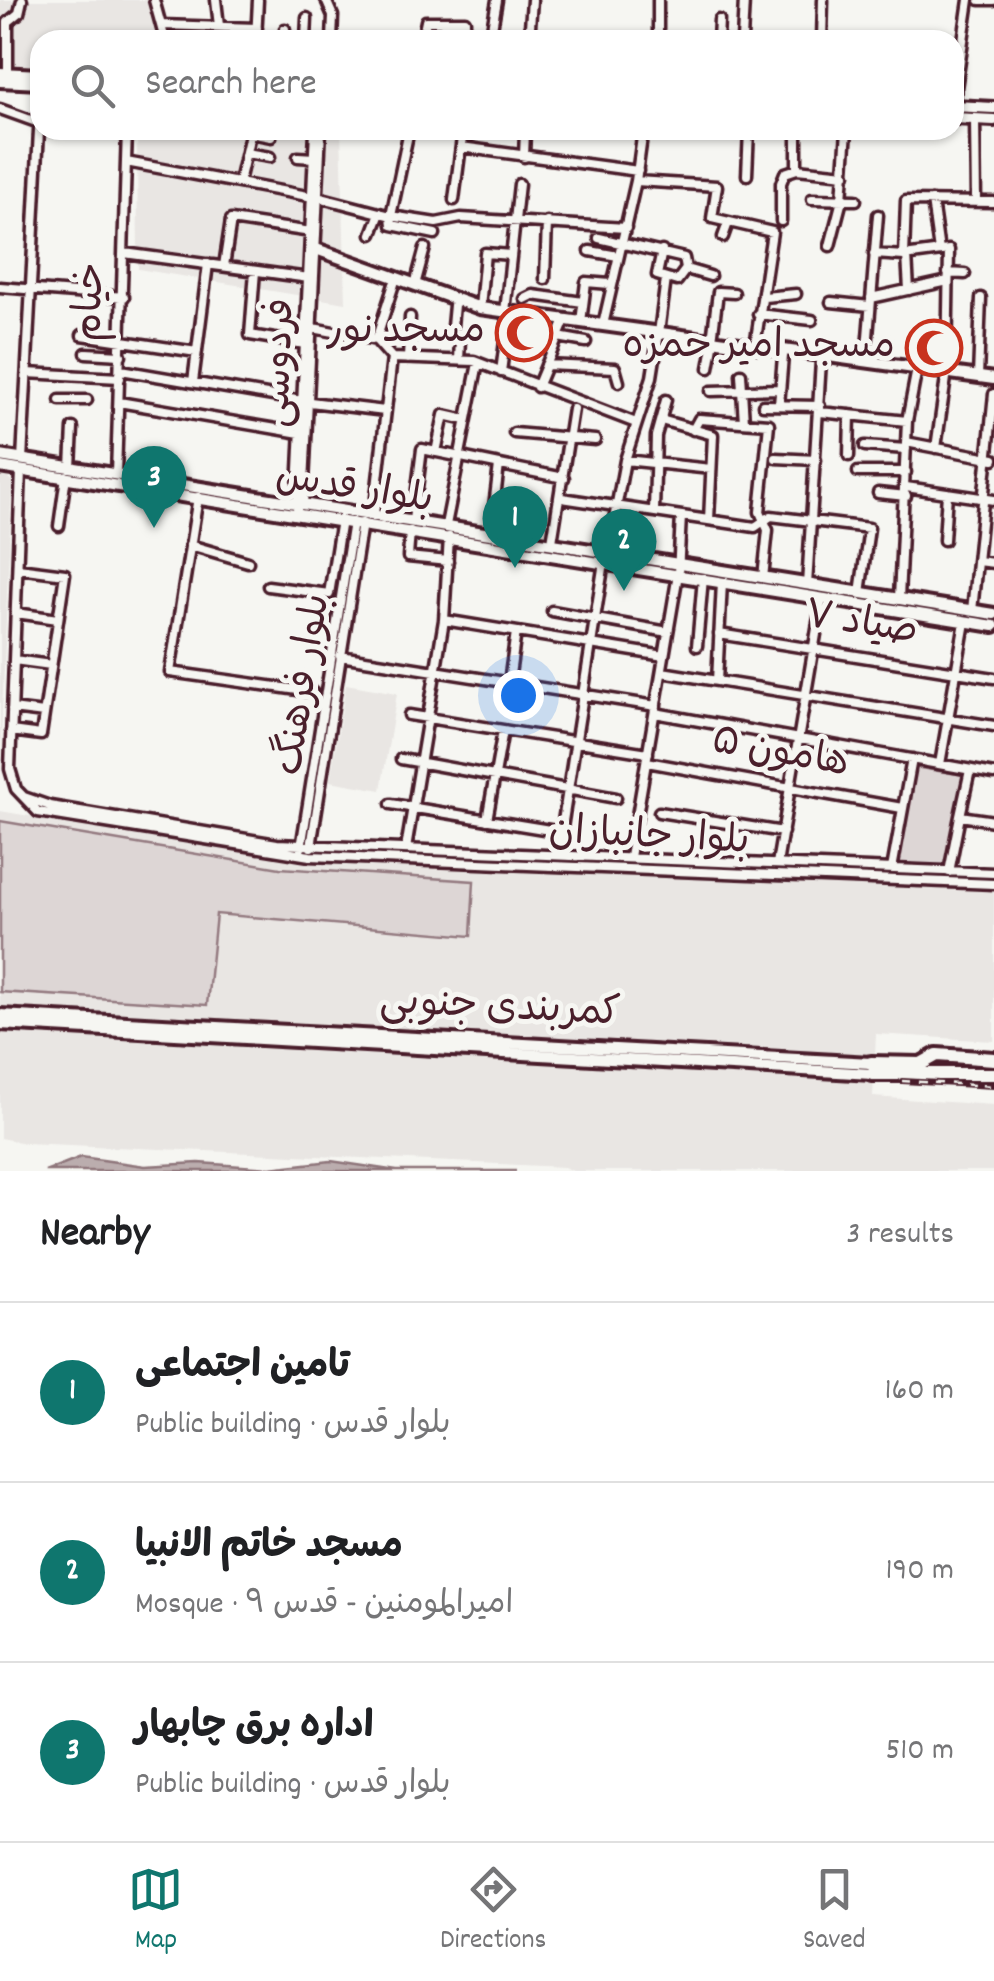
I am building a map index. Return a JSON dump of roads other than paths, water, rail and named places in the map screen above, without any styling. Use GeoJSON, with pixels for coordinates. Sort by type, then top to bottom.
{"type":"FeatureCollection","features":[{"type":"Feature","properties":{"kind":"highway","name":"کمربندی جنوبی"},"geometry":{"type":"LineString","coordinates":[[896,1068],[921,1064],[938,1055],[992,1058]]}},
{"type":"Feature","properties":{"kind":"highway","name":"کمربندی جنوبی"},"geometry":{"type":"LineString","coordinates":[[871,1068],[994,1074]]}},
{"type":"Feature","properties":{"kind":"main road"},"geometry":{"type":"LineString","coordinates":[[3,76],[30,75]]}},
{"type":"Feature","properties":{"kind":"main road"},"geometry":{"type":"LineString","coordinates":[[3,76],[30,81]]}},
{"type":"Feature","properties":{"kind":"main road"},"geometry":{"type":"LineString","coordinates":[[964,105],[994,108]]}},
{"type":"Feature","properties":{"kind":"main road"},"geometry":{"type":"LineString","coordinates":[[964,118],[994,120]]}},
{"type":"Feature","properties":{"kind":"main road"},"geometry":{"type":"LineString","coordinates":[[316,253],[454,305],[511,316],[581,322],[783,356],[916,374],[978,377],[994,382]]}},
{"type":"Feature","properties":{"kind":"main road"},"geometry":{"type":"LineString","coordinates":[[316,253],[560,331],[659,336]]}},
{"type":"Feature","properties":{"kind":"main road"},"geometry":{"type":"LineString","coordinates":[[713,343],[994,382]]}},
{"type":"Feature","properties":{"kind":"main road","name":"بلوار قدس"},"geometry":{"type":"LineString","coordinates":[[0,456],[21,465]]}},
{"type":"Feature","properties":{"kind":"main road","name":"بلوار قدس"},"geometry":{"type":"LineString","coordinates":[[0,467],[21,465],[374,514],[411,526]]}},
{"type":"Feature","properties":{"kind":"main road","name":"بلوار قدس"},"geometry":{"type":"LineString","coordinates":[[68,472],[116,475],[199,492]]}},
{"type":"Feature","properties":{"kind":"main road","name":"بلوار قدس"},"geometry":{"type":"LineString","coordinates":[[299,506],[352,522],[448,531],[678,570],[763,578],[994,614]]}},
{"type":"Feature","properties":{"kind":"main road","name":"بلوار قدس"},"geometry":{"type":"LineString","coordinates":[[448,531],[491,532],[552,542],[606,557]]}},
{"type":"Feature","properties":{"kind":"main road","name":"بلوار قدس"},"geometry":{"type":"LineString","coordinates":[[678,570],[722,582],[994,626]]}},
{"type":"Feature","properties":{"kind":"main road","name":"کمربندی جنوبی"},"geometry":{"type":"LineString","coordinates":[[0,1015],[41,1021],[871,1068]]}},
{"type":"Feature","properties":{"kind":"main road","name":"کمربندی جنوبی"},"geometry":{"type":"LineString","coordinates":[[0,1024],[41,1021]]}},
{"type":"Feature","properties":{"kind":"street"},"geometry":{"type":"LineString","coordinates":[[3,76],[8,22],[19,14],[22,0]]}},
{"type":"Feature","properties":{"kind":"street"},"geometry":{"type":"LineString","coordinates":[[154,0],[162,30]]}},
{"type":"Feature","properties":{"kind":"street"},"geometry":{"type":"LineString","coordinates":[[216,0],[220,26]]}},
{"type":"Feature","properties":{"kind":"street"},"geometry":{"type":"LineString","coordinates":[[161,25],[256,28],[258,0]]}},
{"type":"Feature","properties":{"kind":"street"},"geometry":{"type":"LineString","coordinates":[[326,0],[332,30]]}},
{"type":"Feature","properties":{"kind":"street"},"geometry":{"type":"LineString","coordinates":[[492,30],[497,0]]}},
{"type":"Feature","properties":{"kind":"street"},"geometry":{"type":"LineString","coordinates":[[530,30],[532,0]]}},
{"type":"Feature","properties":{"kind":"street"},"geometry":{"type":"LineString","coordinates":[[658,0],[658,30]]}},
{"type":"Feature","properties":{"kind":"street"},"geometry":{"type":"LineString","coordinates":[[742,30],[744,0]]}},
{"type":"Feature","properties":{"kind":"street"},"geometry":{"type":"LineString","coordinates":[[822,30],[823,0]]}},
{"type":"Feature","properties":{"kind":"street"},"geometry":{"type":"LineString","coordinates":[[964,30],[969,0]]}},
{"type":"Feature","properties":{"kind":"street"},"geometry":{"type":"LineString","coordinates":[[980,0],[994,0]]}},
{"type":"Feature","properties":{"kind":"street"},"geometry":{"type":"LineString","coordinates":[[306,30],[307,18]]}},
{"type":"Feature","properties":{"kind":"street"},"geometry":{"type":"LineString","coordinates":[[718,30],[719,20]]}},
{"type":"Feature","properties":{"kind":"street"},"geometry":{"type":"LineString","coordinates":[[424,30],[426,21],[466,21],[465,30]]}},
{"type":"Feature","properties":{"kind":"street"},"geometry":{"type":"LineString","coordinates":[[444,30],[445,21]]}},
{"type":"Feature","properties":{"kind":"street"},"geometry":{"type":"LineString","coordinates":[[0,109],[30,120]]}},
{"type":"Feature","properties":{"kind":"street"},"geometry":{"type":"LineString","coordinates":[[976,119],[976,202]]}},
{"type":"Feature","properties":{"kind":"street"},"geometry":{"type":"LineString","coordinates":[[18,568],[65,574],[40,735],[10,731],[38,140]]}},
{"type":"Feature","properties":{"kind":"street","name":"خیام"},"geometry":{"type":"LineString","coordinates":[[116,475],[127,140]]}},
{"type":"Feature","properties":{"kind":"street"},"geometry":{"type":"LineString","coordinates":[[239,182],[248,140]]}},
{"type":"Feature","properties":{"kind":"street","name":"فردوسی"},"geometry":{"type":"LineString","coordinates":[[299,506],[317,140]]}},
{"type":"Feature","properties":{"kind":"street","name":"فردوسی"},"geometry":{"type":"LineString","coordinates":[[299,506],[313,328],[318,140]]}},
{"type":"Feature","properties":{"kind":"street"},"geometry":{"type":"LineString","coordinates":[[406,140],[392,224],[435,234]]}},
{"type":"Feature","properties":{"kind":"street"},"geometry":{"type":"LineString","coordinates":[[454,200],[462,140]]}},
{"type":"Feature","properties":{"kind":"street"},"geometry":{"type":"LineString","coordinates":[[524,157],[525,140]]}},
{"type":"Feature","properties":{"kind":"street"},"geometry":{"type":"LineString","coordinates":[[603,326],[642,140]]}},
{"type":"Feature","properties":{"kind":"street"},"geometry":{"type":"LineString","coordinates":[[747,174],[748,140]]}},
{"type":"Feature","properties":{"kind":"street"},"geometry":{"type":"LineString","coordinates":[[797,140],[797,170]]}},
{"type":"Feature","properties":{"kind":"street"},"geometry":{"type":"LineString","coordinates":[[830,246],[842,200],[848,140]]}},
{"type":"Feature","properties":{"kind":"street"},"geometry":{"type":"LineString","coordinates":[[461,147],[717,186],[712,218],[772,232],[755,346]]}},
{"type":"Feature","properties":{"kind":"street"},"geometry":{"type":"LineString","coordinates":[[246,153],[270,157]]}},
{"type":"Feature","properties":{"kind":"street"},"geometry":{"type":"LineString","coordinates":[[298,157],[314,158]]}},
{"type":"Feature","properties":{"kind":"street"},"geometry":{"type":"LineString","coordinates":[[126,162],[436,222],[461,218],[626,228]]}},
{"type":"Feature","properties":{"kind":"street"},"geometry":{"type":"LineString","coordinates":[[780,220],[780,183],[785,173],[797,170],[846,174]]}},
{"type":"Feature","properties":{"kind":"street"},"geometry":{"type":"LineString","coordinates":[[501,372],[511,316],[511,254],[518,184]]}},
{"type":"Feature","properties":{"kind":"street"},"geometry":{"type":"LineString","coordinates":[[812,199],[856,200]]}},
{"type":"Feature","properties":{"kind":"street"},"geometry":{"type":"LineString","coordinates":[[932,201],[948,277],[947,375],[936,448]]}},
{"type":"Feature","properties":{"kind":"street"},"geometry":{"type":"LineString","coordinates":[[909,290],[906,202],[994,202]]}},
{"type":"Feature","properties":{"kind":"street"},"geometry":{"type":"LineString","coordinates":[[372,234],[380,214]]}},
{"type":"Feature","properties":{"kind":"street"},"geometry":{"type":"LineString","coordinates":[[866,362],[878,215]]}},
{"type":"Feature","properties":{"kind":"street"},"geometry":{"type":"LineString","coordinates":[[224,266],[231,220],[310,232]]}},
{"type":"Feature","properties":{"kind":"street"},"geometry":{"type":"LineString","coordinates":[[545,279],[547,222]]}},
{"type":"Feature","properties":{"kind":"street"},"geometry":{"type":"LineString","coordinates":[[723,237],[728,222]]}},
{"type":"Feature","properties":{"kind":"street"},"geometry":{"type":"LineString","coordinates":[[599,238],[662,251],[684,258],[686,269],[677,281],[657,275],[662,251]]}},
{"type":"Feature","properties":{"kind":"street"},"geometry":{"type":"LineString","coordinates":[[414,285],[426,248]]}},
{"type":"Feature","properties":{"kind":"street"},"geometry":{"type":"LineString","coordinates":[[874,254],[944,250]]}},
{"type":"Feature","properties":{"kind":"street"},"geometry":{"type":"LineString","coordinates":[[590,252],[618,256]]}},
{"type":"Feature","properties":{"kind":"street"},"geometry":{"type":"LineString","coordinates":[[124,253],[308,278]]}},
{"type":"Feature","properties":{"kind":"street"},"geometry":{"type":"LineString","coordinates":[[480,308],[485,253],[511,254]]}},
{"type":"Feature","properties":{"kind":"street"},"geometry":{"type":"LineString","coordinates":[[192,382],[208,264]]}},
{"type":"Feature","properties":{"kind":"street"},"geometry":{"type":"LineString","coordinates":[[686,269],[710,276]]}},
{"type":"Feature","properties":{"kind":"street"},"geometry":{"type":"LineString","coordinates":[[255,270],[250,335],[305,344]]}},
{"type":"Feature","properties":{"kind":"street"},"geometry":{"type":"LineString","coordinates":[[831,302],[870,302],[965,274]]}},
{"type":"Feature","properties":{"kind":"street"},"geometry":{"type":"LineString","coordinates":[[558,854],[606,557],[625,460],[652,377],[666,279]]}},
{"type":"Feature","properties":{"kind":"street"},"geometry":{"type":"LineString","coordinates":[[581,322],[586,282],[610,284]]}},
{"type":"Feature","properties":{"kind":"street"},"geometry":{"type":"LineString","coordinates":[[376,340],[394,284]]}},
{"type":"Feature","properties":{"kind":"street"},"geometry":{"type":"LineString","coordinates":[[0,287],[124,297]]}},
{"type":"Feature","properties":{"kind":"street"},"geometry":{"type":"LineString","coordinates":[[709,368],[718,292],[734,293]]}},
{"type":"Feature","properties":{"kind":"street"},"geometry":{"type":"LineString","coordinates":[[764,297],[796,294]]}},
{"type":"Feature","properties":{"kind":"street"},"geometry":{"type":"LineString","coordinates":[[526,300],[534,295],[583,302]]}},
{"type":"Feature","properties":{"kind":"street"},"geometry":{"type":"LineString","coordinates":[[978,377],[981,298]]}},
{"type":"Feature","properties":{"kind":"street"},"geometry":{"type":"LineString","coordinates":[[454,305],[450,337],[460,340],[459,360]]}},
{"type":"Feature","properties":{"kind":"street"},"geometry":{"type":"LineString","coordinates":[[758,314],[812,320]]}},
{"type":"Feature","properties":{"kind":"street"},"geometry":{"type":"LineString","coordinates":[[511,316],[518,343]]}},
{"type":"Feature","properties":{"kind":"street"},"geometry":{"type":"LineString","coordinates":[[408,360],[410,317]]}},
{"type":"Feature","properties":{"kind":"street"},"geometry":{"type":"LineString","coordinates":[[980,319],[994,320]]}},
{"type":"Feature","properties":{"kind":"street"},"geometry":{"type":"LineString","coordinates":[[313,328],[376,340],[392,358],[478,363],[656,436]]}},
{"type":"Feature","properties":{"kind":"street"},"geometry":{"type":"LineString","coordinates":[[537,387],[560,331],[586,342]]}},
{"type":"Feature","properties":{"kind":"street"},"geometry":{"type":"LineString","coordinates":[[82,334],[122,337],[197,352]]}},
{"type":"Feature","properties":{"kind":"street"},"geometry":{"type":"LineString","coordinates":[[86,353],[121,354]]}},
{"type":"Feature","properties":{"kind":"street"},"geometry":{"type":"LineString","coordinates":[[779,405],[783,356]]}},
{"type":"Feature","properties":{"kind":"street"},"geometry":{"type":"LineString","coordinates":[[374,514],[392,358]]}},
{"type":"Feature","properties":{"kind":"street"},"geometry":{"type":"LineString","coordinates":[[807,585],[821,361]]}},
{"type":"Feature","properties":{"kind":"street"},"geometry":{"type":"LineString","coordinates":[[406,849],[444,620],[448,531],[459,456],[478,363]]}},
{"type":"Feature","properties":{"kind":"street"},"geometry":{"type":"LineString","coordinates":[[546,365],[615,368],[619,382]]}},
{"type":"Feature","properties":{"kind":"street"},"geometry":{"type":"LineString","coordinates":[[27,372],[120,374],[386,411]]}},
{"type":"Feature","properties":{"kind":"street"},"geometry":{"type":"LineString","coordinates":[[741,374],[744,422]]}},
{"type":"Feature","properties":{"kind":"street"},"geometry":{"type":"LineString","coordinates":[[899,599],[907,420],[916,374]]}},
{"type":"Feature","properties":{"kind":"street"},"geometry":{"type":"LineString","coordinates":[[74,376],[74,400]]}},
{"type":"Feature","properties":{"kind":"street"},"geometry":{"type":"LineString","coordinates":[[711,391],[780,389]]}},
{"type":"Feature","properties":{"kind":"street"},"geometry":{"type":"LineString","coordinates":[[972,610],[980,534],[989,499],[994,394]]}},
{"type":"Feature","properties":{"kind":"street"},"geometry":{"type":"LineString","coordinates":[[60,400],[87,400]]}},
{"type":"Feature","properties":{"kind":"street"},"geometry":{"type":"LineString","coordinates":[[654,512],[656,436],[666,400]]}},
{"type":"Feature","properties":{"kind":"street"},"geometry":{"type":"LineString","coordinates":[[119,402],[300,433]]}},
{"type":"Feature","properties":{"kind":"street"},"geometry":{"type":"LineString","coordinates":[[763,405],[907,420]]}},
{"type":"Feature","properties":{"kind":"street"},"geometry":{"type":"LineString","coordinates":[[552,542],[562,498],[573,409]]}},
{"type":"Feature","properties":{"kind":"street"},"geometry":{"type":"LineString","coordinates":[[436,452],[444,415],[466,420]]}},
{"type":"Feature","properties":{"kind":"street"},"geometry":{"type":"LineString","coordinates":[[848,456],[850,415]]}},
{"type":"Feature","properties":{"kind":"street"},"geometry":{"type":"LineString","coordinates":[[694,430],[699,419],[768,424],[760,512],[768,530],[763,578]]}},
{"type":"Feature","properties":{"kind":"street"},"geometry":{"type":"LineString","coordinates":[[661,420],[713,436],[708,520]]}},
{"type":"Feature","properties":{"kind":"street"},"geometry":{"type":"LineString","coordinates":[[59,526],[72,428]]}},
{"type":"Feature","properties":{"kind":"street"},"geometry":{"type":"LineString","coordinates":[[514,433],[595,440]]}},
{"type":"Feature","properties":{"kind":"street"},"geometry":{"type":"LineString","coordinates":[[865,446],[936,448],[991,459]]}},
{"type":"Feature","properties":{"kind":"street"},"geometry":{"type":"LineString","coordinates":[[448,561],[408,557],[422,449],[564,478]]}},
{"type":"Feature","properties":{"kind":"street"},"geometry":{"type":"LineString","coordinates":[[776,458],[816,460]]}},
{"type":"Feature","properties":{"kind":"street"},"geometry":{"type":"LineString","coordinates":[[625,460],[711,468]]}},
{"type":"Feature","properties":{"kind":"street"},"geometry":{"type":"LineString","coordinates":[[491,532],[499,464]]}},
{"type":"Feature","properties":{"kind":"street"},"geometry":{"type":"LineString","coordinates":[[858,472],[906,472]]}},
{"type":"Feature","properties":{"kind":"street"},"geometry":{"type":"LineString","coordinates":[[199,492],[170,672],[312,692]]}},
{"type":"Feature","properties":{"kind":"street"},"geometry":{"type":"LineString","coordinates":[[878,493],[947,493],[989,499]]}},
{"type":"Feature","properties":{"kind":"street"},"geometry":{"type":"LineString","coordinates":[[944,540],[947,493]]}},
{"type":"Feature","properties":{"kind":"street"},"geometry":{"type":"LineString","coordinates":[[562,498],[755,527],[771,516],[868,528],[860,593]]}},
{"type":"Feature","properties":{"kind":"street"},"geometry":{"type":"LineString","coordinates":[[630,857],[678,570],[681,516]]}},
{"type":"Feature","properties":{"kind":"street"},"geometry":{"type":"LineString","coordinates":[[268,586],[329,594],[352,522]]}},
{"type":"Feature","properties":{"kind":"street"},"geometry":{"type":"LineString","coordinates":[[310,822],[352,522]]}},
{"type":"Feature","properties":{"kind":"street","name":"بلوار فرهنگ"},"geometry":{"type":"LineString","coordinates":[[306,851],[340,656],[352,522]]}},
{"type":"Feature","properties":{"kind":"street"},"geometry":{"type":"LineString","coordinates":[[966,532],[980,534]]}},
{"type":"Feature","properties":{"kind":"street"},"geometry":{"type":"LineString","coordinates":[[190,545],[248,562]]}},
{"type":"Feature","properties":{"kind":"street"},"geometry":{"type":"LineString","coordinates":[[977,561],[994,564]]}},
{"type":"Feature","properties":{"kind":"street"},"geometry":{"type":"LineString","coordinates":[[696,646],[703,578]]}},
{"type":"Feature","properties":{"kind":"street"},"geometry":{"type":"LineString","coordinates":[[717,681],[722,582]]}},
{"type":"Feature","properties":{"kind":"street"},"geometry":{"type":"LineString","coordinates":[[778,864],[822,599]]}},
{"type":"Feature","properties":{"kind":"street"},"geometry":{"type":"LineString","coordinates":[[552,612],[668,632]]}},
{"type":"Feature","properties":{"kind":"street"},"geometry":{"type":"LineString","coordinates":[[16,613],[58,620]]}},
{"type":"Feature","properties":{"kind":"street"},"geometry":{"type":"LineString","coordinates":[[444,620],[664,656]]}},
{"type":"Feature","properties":{"kind":"street"},"geometry":{"type":"LineString","coordinates":[[940,764],[965,622]]}},
{"type":"Feature","properties":{"kind":"street"},"geometry":{"type":"LineString","coordinates":[[508,682],[516,632]]}},
{"type":"Feature","properties":{"kind":"street","name":"صیاد ۷"},"geometry":{"type":"LineString","coordinates":[[720,634],[994,678]]}},
{"type":"Feature","properties":{"kind":"street"},"geometry":{"type":"LineString","coordinates":[[340,656],[584,694],[994,774]]}},
{"type":"Feature","properties":{"kind":"street"},"geometry":{"type":"LineString","coordinates":[[14,660],[52,664]]}},
{"type":"Feature","properties":{"kind":"street"},"geometry":{"type":"LineString","coordinates":[[662,672],[994,726]]}},
{"type":"Feature","properties":{"kind":"street"},"geometry":{"type":"LineString","coordinates":[[12,709],[44,712]]}},
{"type":"Feature","properties":{"kind":"street","name":"هامون ۵"},"geometry":{"type":"LineString","coordinates":[[409,715],[576,741],[902,808]]}},
{"type":"Feature","properties":{"kind":"street"},"geometry":{"type":"LineString","coordinates":[[487,820],[503,730]]}},
{"type":"Feature","properties":{"kind":"street","name":"بلوار جانبازان"},"geometry":{"type":"LineString","coordinates":[[10,731],[10,769],[20,794],[40,804],[99,819],[173,831],[306,851],[994,884]]}},
{"type":"Feature","properties":{"kind":"street"},"geometry":{"type":"LineString","coordinates":[[401,759],[616,798]]}},
{"type":"Feature","properties":{"kind":"street"},"geometry":{"type":"LineString","coordinates":[[892,869],[912,760]]}},
{"type":"Feature","properties":{"kind":"street"},"geometry":{"type":"LineString","coordinates":[[950,872],[970,770]]}},
{"type":"Feature","properties":{"kind":"street"},"geometry":{"type":"LineString","coordinates":[[391,804],[562,832]]}},
{"type":"Feature","properties":{"kind":"street"},"geometry":{"type":"LineString","coordinates":[[659,812],[783,832]]}},
{"type":"Feature","properties":{"kind":"street"},"geometry":{"type":"LineString","coordinates":[[960,816],[994,821]]}},
{"type":"Feature","properties":{"kind":"street","name":"بلوار جانبازان"},"geometry":{"type":"LineString","coordinates":[[306,851],[504,851],[994,873]]}},
{"type":"Feature","properties":{"kind":"street"},"geometry":{"type":"LineString","coordinates":[[503,862],[504,851]]}},
{"type":"Feature","properties":{"kind":"street"},"geometry":{"type":"LineString","coordinates":[[846,867],[846,879]]}},
{"type":"Feature","properties":{"kind":"railway"},"geometry":{"type":"LineString","coordinates":[[902,1081],[994,1086]]}},
{"type":"Feature","properties":{"kind":"place","name":"مسجد نور"},"geometry":{"type":"Point","coordinates":[524,333]}},
{"type":"Feature","properties":{"kind":"place","name":"مسجد امیر حمزه"},"geometry":{"type":"Point","coordinates":[934,348]}},
{"type":"Feature","properties":{"kind":"place","name":"اداره برق چابهار"},"geometry":{"type":"Point","coordinates":[154,528]}},
{"type":"Feature","properties":{"kind":"place","name":"تامین اجتماعی"},"geometry":{"type":"Point","coordinates":[515,568]}},
{"type":"Feature","properties":{"kind":"place","name":"مسجد خاتم الانبیا"},"geometry":{"type":"Point","coordinates":[624,591]}}]}
